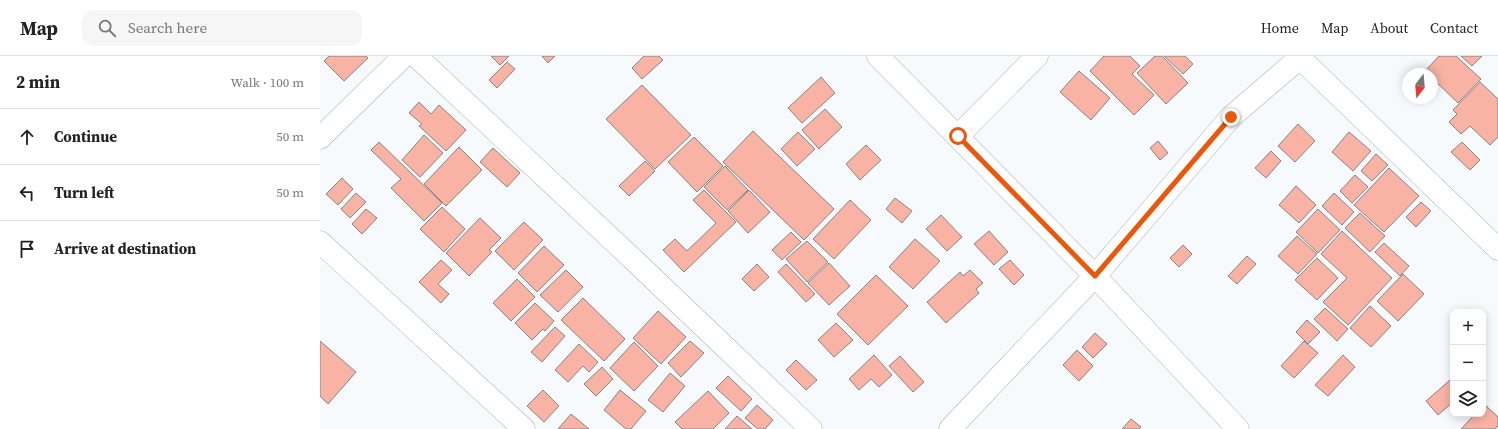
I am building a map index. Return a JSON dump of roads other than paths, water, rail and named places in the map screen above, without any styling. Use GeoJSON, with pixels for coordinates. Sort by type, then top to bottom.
{"type":"FeatureCollection","features":[{"type":"Feature","properties":{"kind":"street"},"geometry":{"type":"LineString","coordinates":[[320,138],[404,56]]}},
{"type":"Feature","properties":{"kind":"street"},"geometry":{"type":"LineString","coordinates":[[416,56],[632,258],[811,429]]}},
{"type":"Feature","properties":{"kind":"street"},"geometry":{"type":"LineString","coordinates":[[878,56],[1095,276],[1238,429]]}},
{"type":"Feature","properties":{"kind":"street"},"geometry":{"type":"LineString","coordinates":[[958,136],[1036,56]]}},
{"type":"Feature","properties":{"kind":"street"},"geometry":{"type":"LineString","coordinates":[[950,429],[1095,276],[1231,117],[1301,57],[1498,249]]}},
{"type":"Feature","properties":{"kind":"street"},"geometry":{"type":"LineString","coordinates":[[320,242],[524,429]]}}]}
